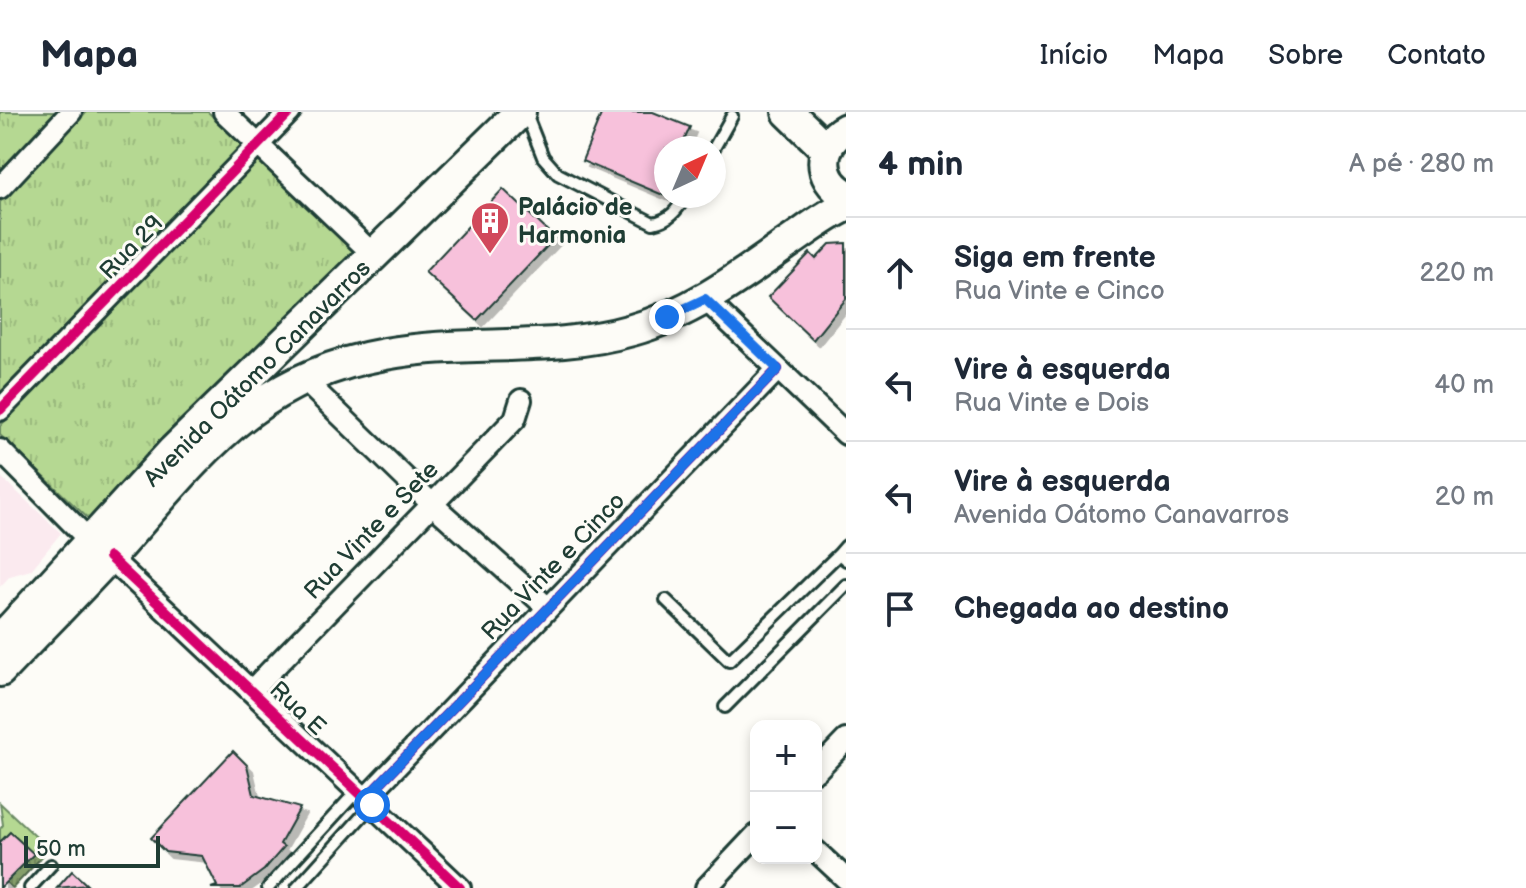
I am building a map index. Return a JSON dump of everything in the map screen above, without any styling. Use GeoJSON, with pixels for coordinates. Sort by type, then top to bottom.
{"type":"FeatureCollection","features":[{"type":"Feature","properties":{"kind":"main road","name":"Avenida Oátomo Canavarros"},"geometry":{"type":"LineString","coordinates":[[0,671],[100,549],[173,451],[523,112]]}},
{"type":"Feature","properties":{"kind":"main road"},"geometry":{"type":"LineString","coordinates":[[788,112],[835,130],[824,170],[828,180],[846,195]]}},
{"type":"Feature","properties":{"kind":"main road","name":"Avenida Oátomo Canavarros"},"geometry":{"type":"LineString","coordinates":[[0,640],[230,424],[302,378],[383,354],[440,346],[559,342],[630,331],[705,299],[846,206]]}},
{"type":"Feature","properties":{"kind":"street"},"geometry":{"type":"LineString","coordinates":[[0,188],[71,112]]}},
{"type":"Feature","properties":{"kind":"street"},"geometry":{"type":"LineString","coordinates":[[224,112],[375,256]]}},
{"type":"Feature","properties":{"kind":"street","name":"Rua 29"},"geometry":{"type":"LineString","coordinates":[[0,410],[290,112]]}},
{"type":"Feature","properties":{"kind":"street"},"geometry":{"type":"LineString","coordinates":[[705,299],[846,434]]}},
{"type":"Feature","properties":{"kind":"street","name":"Rua Vinte e Cinco"},"geometry":{"type":"LineString","coordinates":[[365,798],[778,369]]}},
{"type":"Feature","properties":{"kind":"street"},"geometry":{"type":"LineString","coordinates":[[302,378],[432,504],[548,608]]}},
{"type":"Feature","properties":{"kind":"street","name":"Rua Vinte e Sete"},"geometry":{"type":"LineString","coordinates":[[251,691],[515,419],[521,400]]}},
{"type":"Feature","properties":{"kind":"street","name":"Rua E"},"geometry":{"type":"LineString","coordinates":[[0,450],[100,549],[460,888]]}},
{"type":"Feature","properties":{"kind":"street"},"geometry":{"type":"LineString","coordinates":[[822,765],[846,740]]}},
{"type":"Feature","properties":{"kind":"street"},"geometry":{"type":"LineString","coordinates":[[706,888],[750,841]]}},
{"type":"Feature","properties":{"kind":"street"},"geometry":{"type":"LineString","coordinates":[[822,857],[846,879]]}},
{"type":"Feature","properties":{"kind":"lane"},"geometry":{"type":"LineString","coordinates":[[523,112],[543,157],[558,174],[653,223],[664,221],[675,208]]}},
{"type":"Feature","properties":{"kind":"lane"},"geometry":{"type":"LineString","coordinates":[[721,136],[732,116]]}},
{"type":"Feature","properties":{"kind":"lane"},"geometry":{"type":"LineString","coordinates":[[666,600],[729,661],[844,554]]}},
{"type":"Feature","properties":{"kind":"lane"},"geometry":{"type":"LineString","coordinates":[[725,707],[846,585]]}},
{"type":"Feature","properties":{"kind":"lane"},"geometry":{"type":"LineString","coordinates":[[268,888],[365,798]]}},
{"type":"Feature","properties":{"kind":"lane"},"geometry":{"type":"LineString","coordinates":[[297,888],[348,836],[365,798]]}},
{"type":"Feature","properties":{"kind":"lane"},"geometry":{"type":"LineString","coordinates":[[30,888],[51,865]]}},
{"type":"Feature","properties":{"kind":"shaded area"},"geometry":{"type":"Polygon","coordinates":[[[0,476],[61,533],[31,570],[10,576],[0,587],[0,476]]]}},
{"type":"Feature","properties":{"kind":"green space"},"geometry":{"type":"Polygon","coordinates":[[[0,112],[57,112],[0,172],[0,112]]]}},
{"type":"Feature","properties":{"kind":"green space"},"geometry":{"type":"Polygon","coordinates":[[[86,112],[208,112],[243,145],[0,399],[0,202],[86,112]]]}},
{"type":"Feature","properties":{"kind":"green space"},"geometry":{"type":"Polygon","coordinates":[[[258,156],[356,250],[94,524],[0,435],[0,426],[258,156]]]}},
{"type":"Feature","properties":{"kind":"green space"},"geometry":{"type":"Polygon","coordinates":[[[0,803],[49,849],[13,888],[0,878],[0,829],[3,825],[0,803]]]}},
{"type":"Feature","properties":{"kind":"building"},"geometry":{"type":"Polygon","coordinates":[[[602,112],[653,112],[690,127],[686,136],[654,136],[654,191],[582,161],[602,112]]]}},
{"type":"Feature","properties":{"kind":"building","name":"Palácio de Harmonia"},"geometry":{"type":"Polygon","coordinates":[[[503,189],[555,238],[477,320],[425,272],[503,189]]]}},
{"type":"Feature","properties":{"kind":"building"},"geometry":{"type":"Polygon","coordinates":[[[846,243],[846,299],[813,340],[768,297],[810,253],[816,259],[830,244],[846,243]]]}},
{"type":"Feature","properties":{"kind":"building"},"geometry":{"type":"Polygon","coordinates":[[[233,751],[247,765],[254,795],[300,808],[280,844],[284,847],[264,870],[240,888],[211,888],[217,886],[202,856],[165,852],[151,838],[233,751]]]}},
{"type":"Feature","properties":{"kind":"building"},"geometry":{"type":"Polygon","coordinates":[[[10,832],[34,854],[0,888],[0,842],[10,832]]]}},
{"type":"Feature","properties":{"kind":"building"},"geometry":{"type":"Polygon","coordinates":[[[72,871],[87,885],[57,888],[72,871]]]}},
{"type":"Feature","properties":{"kind":"cycle path"},"geometry":{"type":"LineString","coordinates":[[0,410],[290,112]]}},
{"type":"Feature","properties":{"kind":"cycle path"},"geometry":{"type":"LineString","coordinates":[[365,799],[778,369]]}},
{"type":"Feature","properties":{"kind":"cycle path"},"geometry":{"type":"LineString","coordinates":[[109,557],[460,888]]}},
{"type":"Feature","properties":{"kind":"place","name":"Palácio de Harmonia"},"geometry":{"type":"Point","coordinates":[490,255]}},
{"type":"Feature","properties":{"kind":"route"},"geometry":{"type":"LineString","coordinates":[[372,805],[365,799],[778,369],[705,299],[667,317]]}}]}
